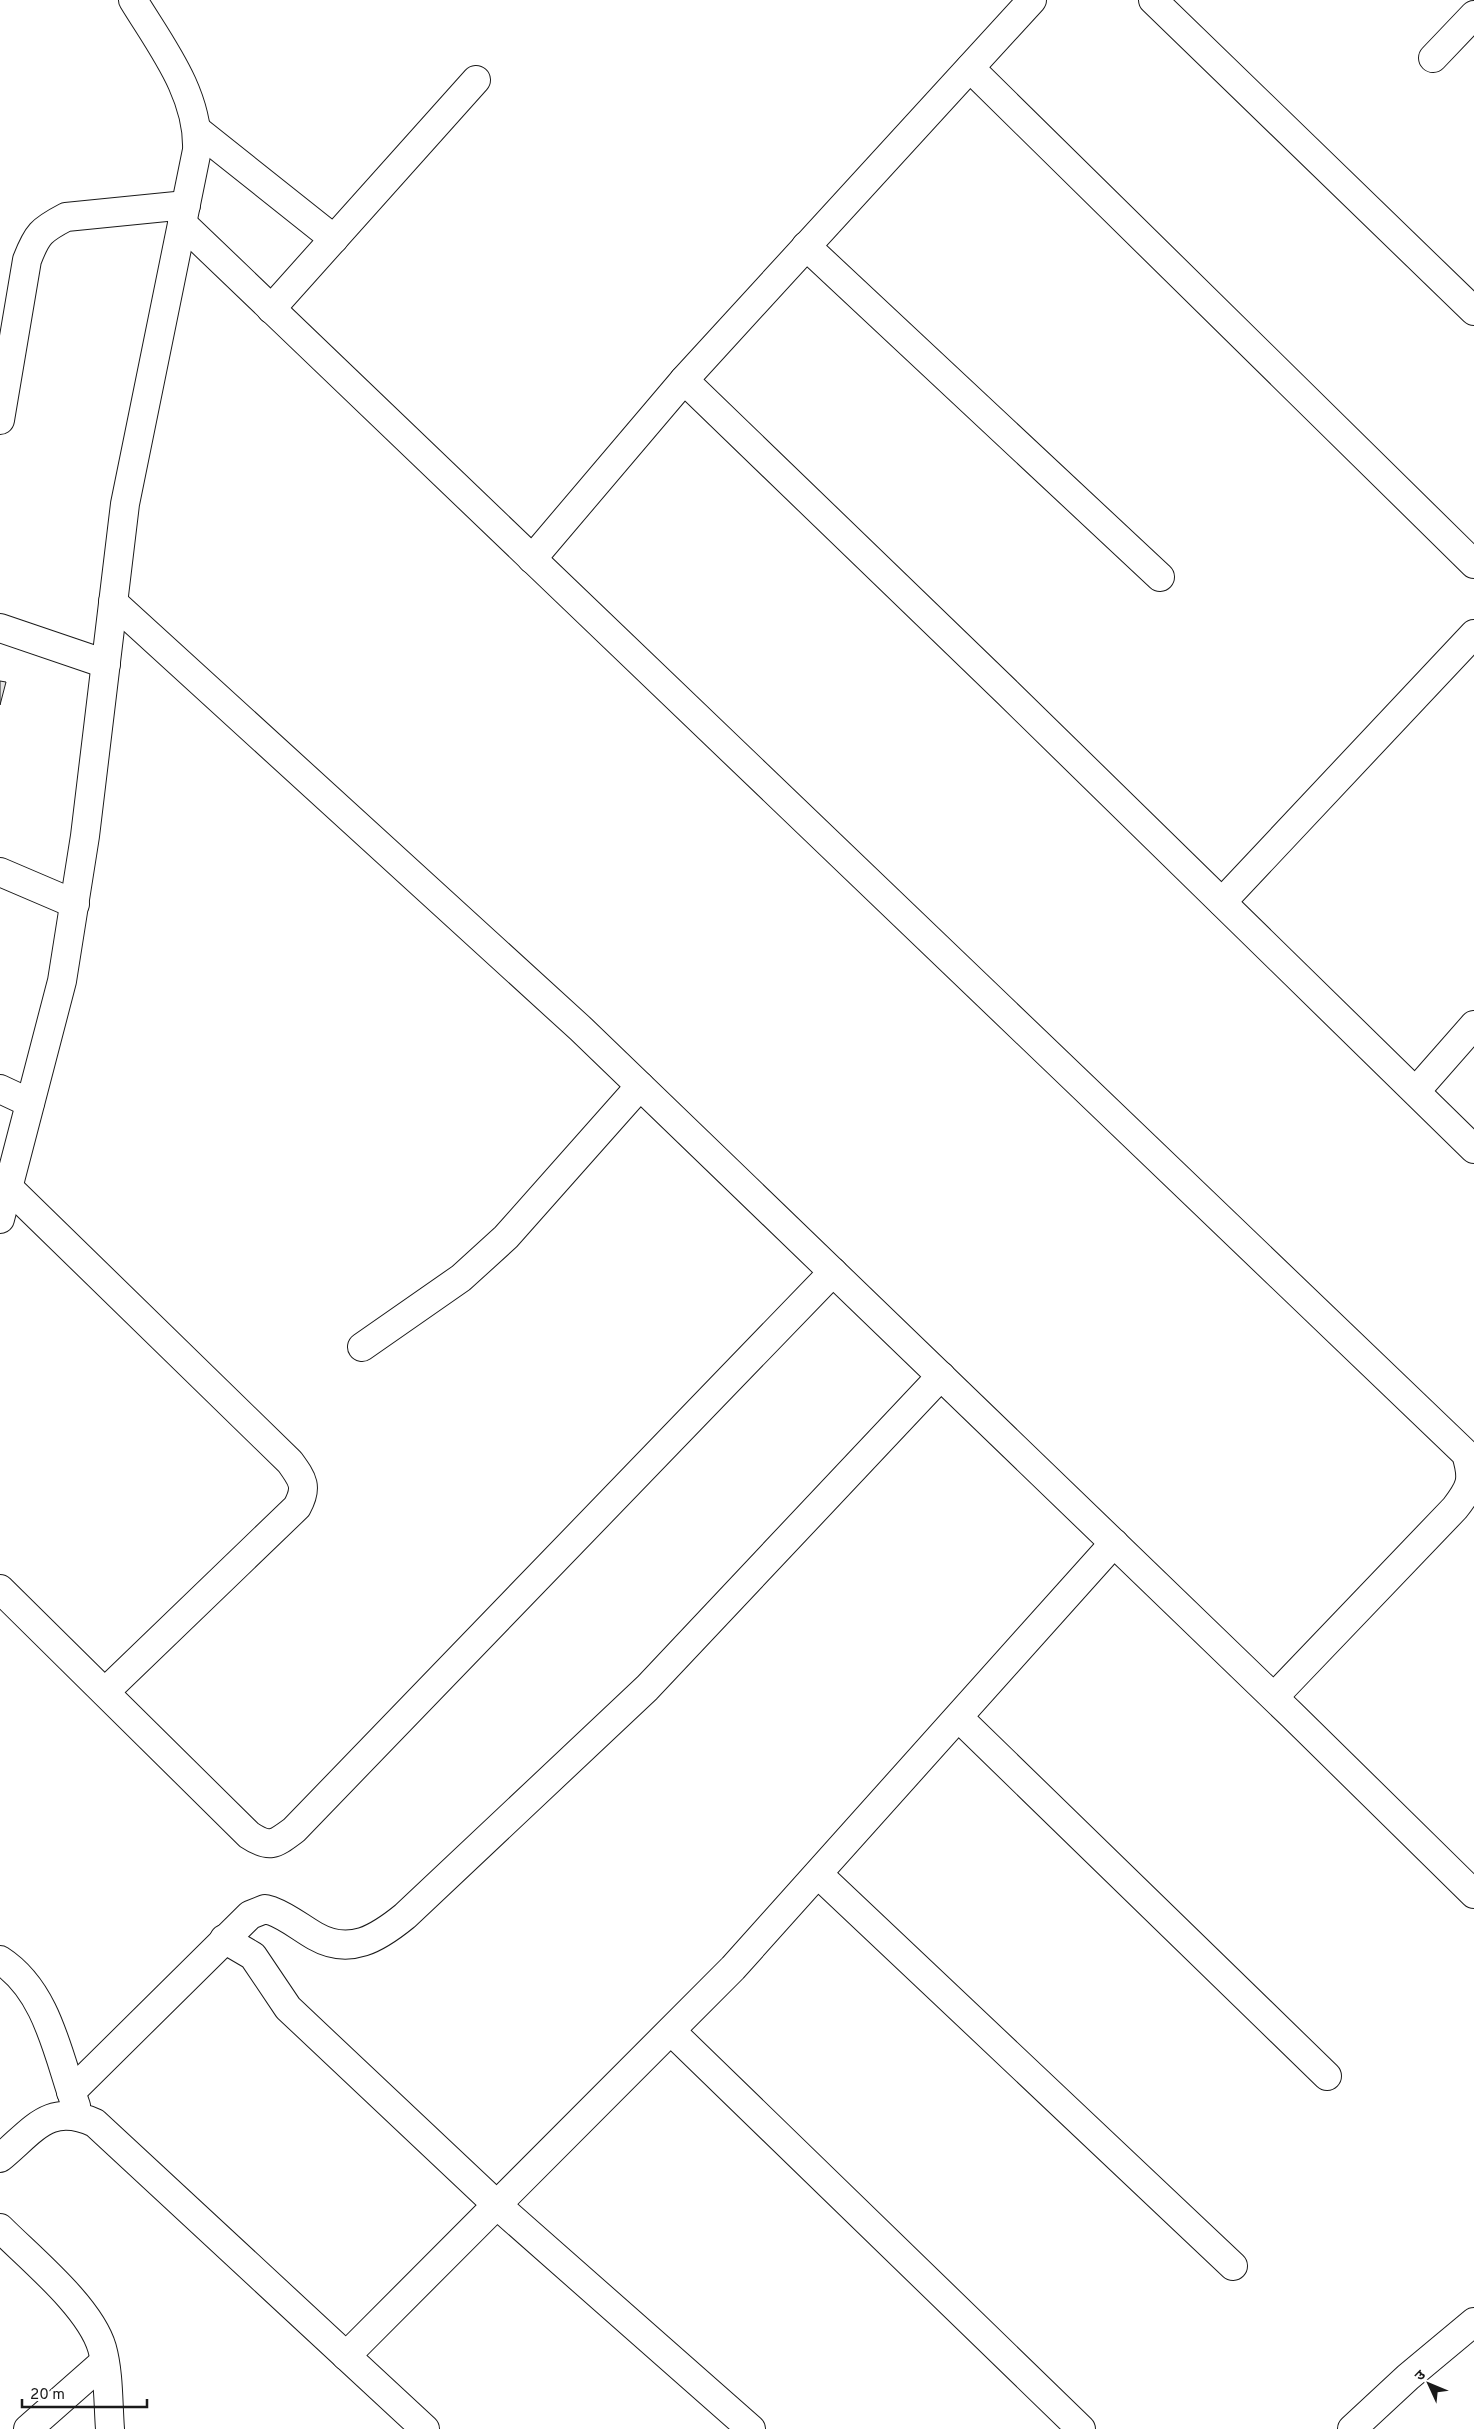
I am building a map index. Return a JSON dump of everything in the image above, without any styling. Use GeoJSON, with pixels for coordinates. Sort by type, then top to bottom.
{"type":"FeatureCollection","features":[{"type":"Feature","properties":{"kind":"street"},"geometry":{"type":"LineString","coordinates":[[0,1219],[62,981],[85,836],[125,504],[196,150],[198,130],[183,84],[134,0]]}},
{"type":"Feature","properties":{"kind":"street"},"geometry":{"type":"LineString","coordinates":[[532,559],[684,380],[1032,0]]}},
{"type":"Feature","properties":{"kind":"street"},"geometry":{"type":"LineString","coordinates":[[1153,0],[1474,311]]}},
{"type":"Feature","properties":{"kind":"street"},"geometry":{"type":"LineString","coordinates":[[1433,58],[1474,15]]}},
{"type":"Feature","properties":{"kind":"street"},"geometry":{"type":"LineString","coordinates":[[970,68],[1474,564]]}},
{"type":"Feature","properties":{"kind":"street"},"geometry":{"type":"LineString","coordinates":[[272,309],[476,80]]}},
{"type":"Feature","properties":{"kind":"street"},"geometry":{"type":"LineString","coordinates":[[198,130],[334,239]]}},
{"type":"Feature","properties":{"kind":"street"},"geometry":{"type":"LineString","coordinates":[[0,420],[27,260],[36,238],[49,226],[66,217],[184,214],[272,309],[1466,1454],[1472,1470],[1469,1489],[1455,1508],[1274,1697]]}},
{"type":"Feature","properties":{"kind":"street"},"geometry":{"type":"LineString","coordinates":[[806,246],[1160,577]]}},
{"type":"Feature","properties":{"kind":"street"},"geometry":{"type":"LineString","coordinates":[[684,380],[1474,1148]]}},
{"type":"Feature","properties":{"kind":"street"},"geometry":{"type":"LineString","coordinates":[[113,602],[581,1028],[1274,1697],[1474,1894]]}},
{"type":"Feature","properties":{"kind":"street"},"geometry":{"type":"LineString","coordinates":[[0,628],[106,664]]}},
{"type":"Feature","properties":{"kind":"street"},"geometry":{"type":"LineString","coordinates":[[1222,902],[1474,634]]}},
{"type":"Feature","properties":{"kind":"street"},"geometry":{"type":"LineString","coordinates":[[0,872],[75,904]]}},
{"type":"Feature","properties":{"kind":"street"},"geometry":{"type":"LineString","coordinates":[[1416,1091],[1474,1025]]}},
{"type":"Feature","properties":{"kind":"street"},"geometry":{"type":"LineString","coordinates":[[362,1347],[461,1278],[499,1243],[544,1197],[640,1086]]}},
{"type":"Feature","properties":{"kind":"street"},"geometry":{"type":"LineString","coordinates":[[0,1089],[30,1103]]}},
{"type":"Feature","properties":{"kind":"street"},"geometry":{"type":"LineString","coordinates":[[8,1187],[290,1462],[301,1477],[304,1494],[297,1507],[105,1692]]}},
{"type":"Feature","properties":{"kind":"street"},"geometry":{"type":"LineString","coordinates":[[0,1589],[249,1835],[261,1843],[271,1844],[294,1830],[833,1272]]}},
{"type":"Feature","properties":{"kind":"street"},"geometry":{"type":"LineString","coordinates":[[0,2158],[53,2116],[66,2114],[224,1939],[250,1914],[265,1910],[277,1913],[318,1938],[336,1944],[353,1946],[368,1941],[392,1927],[647,1688],[940,1376]]}},
{"type":"Feature","properties":{"kind":"street"},"geometry":{"type":"LineString","coordinates":[[346,2356],[733,1968],[1114,1543]]}},
{"type":"Feature","properties":{"kind":"street"},"geometry":{"type":"LineString","coordinates":[[959,1718],[1327,2076]]}},
{"type":"Feature","properties":{"kind":"street"},"geometry":{"type":"LineString","coordinates":[[818,1874],[1233,2266]]}},
{"type":"Feature","properties":{"kind":"street"},"geometry":{"type":"LineString","coordinates":[[224,1939],[254,1956],[288,2008],[497,2205],[751,2429]]}},
{"type":"Feature","properties":{"kind":"street"},"geometry":{"type":"LineString","coordinates":[[0,1960],[25,1982],[45,2016],[76,2104],[94,2123],[425,2429]]}},
{"type":"Feature","properties":{"kind":"street"},"geometry":{"type":"LineString","coordinates":[[671,2031],[1081,2429]]}},
{"type":"Feature","properties":{"kind":"street"},"geometry":{"type":"LineString","coordinates":[[0,2228],[74,2302],[90,2322],[102,2348],[110,2429]]}},
{"type":"Feature","properties":{"kind":"street"},"geometry":{"type":"LineString","coordinates":[[1352,2429],[1408,2377],[1474,2322]]}},
{"type":"Feature","properties":{"kind":"street"},"geometry":{"type":"LineString","coordinates":[[28,2429],[104,2362]]}},
{"type":"Feature","properties":{"kind":"building"},"geometry":{"type":"Polygon","coordinates":[[[0,681],[6,682],[0,705],[0,681]]]}}]}
